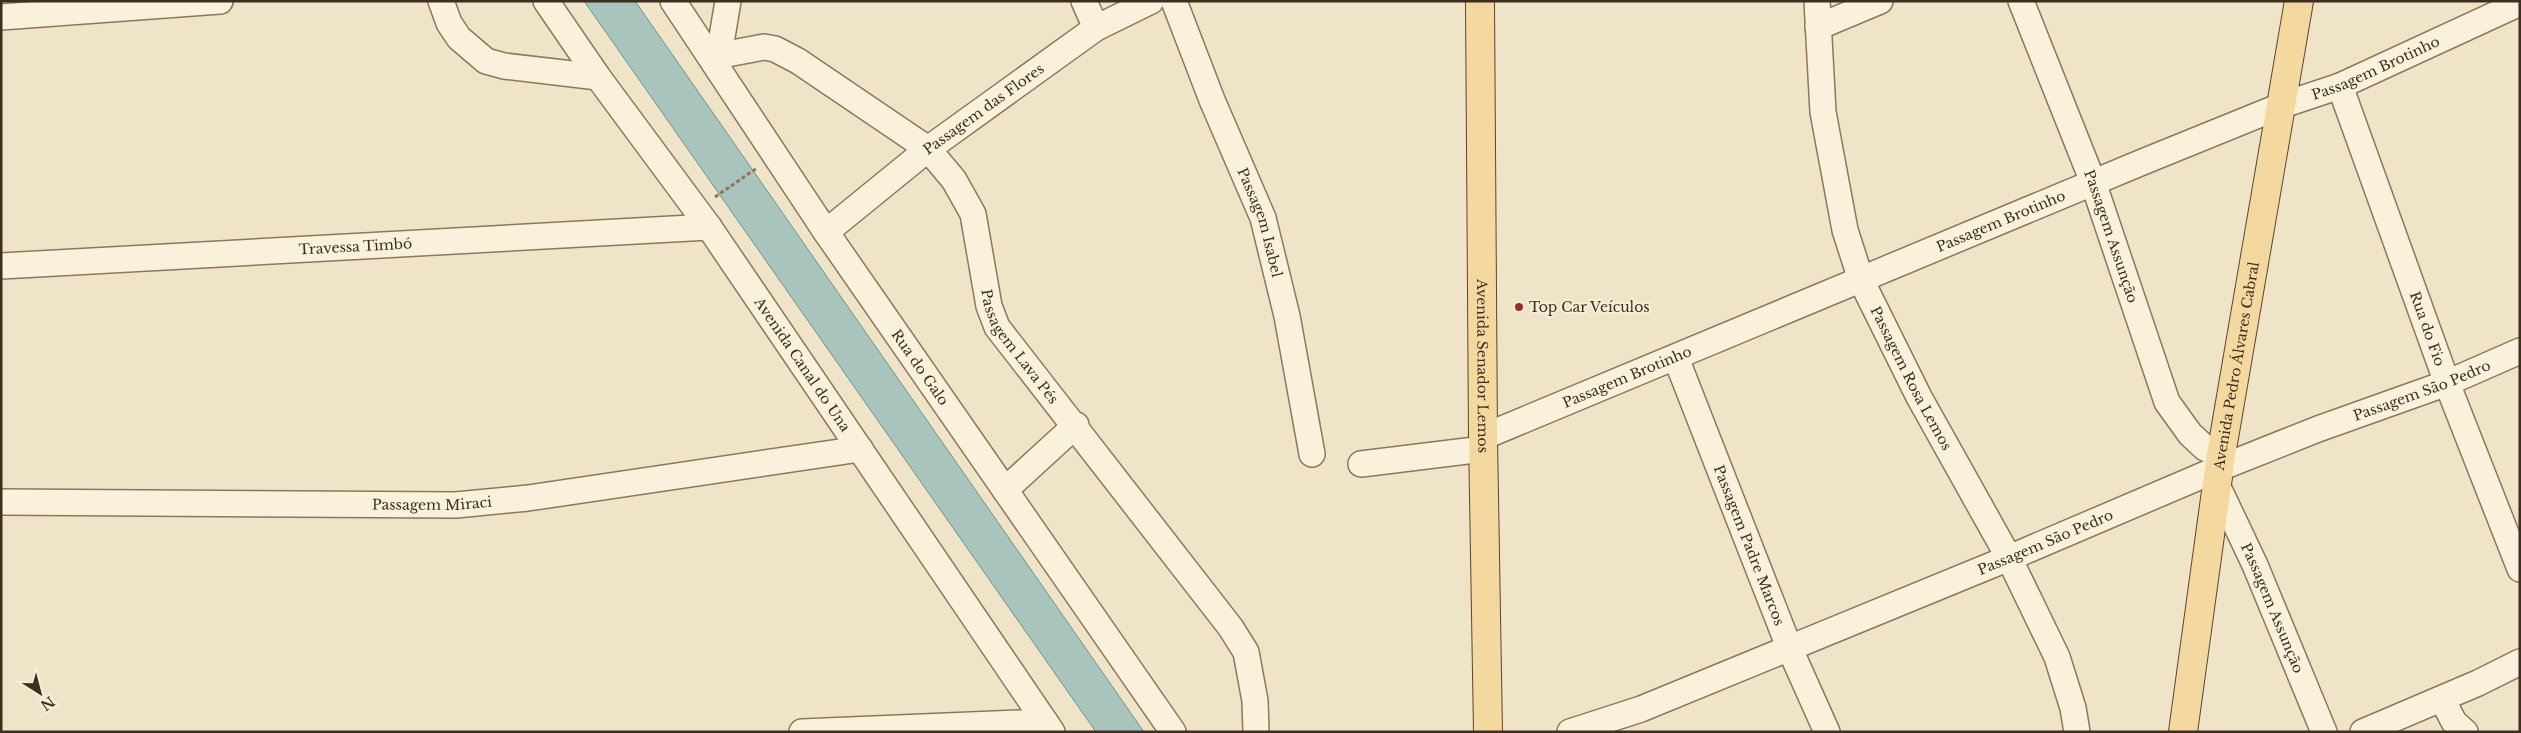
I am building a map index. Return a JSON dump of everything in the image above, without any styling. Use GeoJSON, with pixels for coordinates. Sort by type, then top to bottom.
{"type":"FeatureCollection","features":[{"type":"Feature","properties":{"kind":"main road","name":"Avenida Senador Lemos"},"geometry":{"type":"LineString","coordinates":[[1480,1],[1483,443],[1488,732]]}},
{"type":"Feature","properties":{"kind":"main road","name":"Avenida Pedro Álvares Cabral"},"geometry":{"type":"LineString","coordinates":[[2184,732],[2220,469],[2283,106],[2299,1]]}},
{"type":"Feature","properties":{"kind":"street"},"geometry":{"type":"LineString","coordinates":[[1,17],[123,5],[220,1]]}},
{"type":"Feature","properties":{"kind":"street"},"geometry":{"type":"LineString","coordinates":[[441,1],[449,23],[459,38],[486,61],[504,66],[598,77]]}},
{"type":"Feature","properties":{"kind":"street","name":"Avenida Canal do Una"},"geometry":{"type":"LineString","coordinates":[[546,1],[598,77],[703,218],[1049,727]]}},
{"type":"Feature","properties":{"kind":"street","name":"Rua do Galo"},"geometry":{"type":"LineString","coordinates":[[673,1],[715,56],[826,232],[1174,732]]}},
{"type":"Feature","properties":{"kind":"street"},"geometry":{"type":"LineString","coordinates":[[715,56],[728,1]]}},
{"type":"Feature","properties":{"kind":"street"},"geometry":{"type":"LineString","coordinates":[[1084,1],[1096,28]]}},
{"type":"Feature","properties":{"kind":"street","name":"Passagem das Flores"},"geometry":{"type":"LineString","coordinates":[[826,232],[928,149],[1096,28],[1151,1]]}},
{"type":"Feature","properties":{"kind":"street","name":"Passagem Isabel"},"geometry":{"type":"LineString","coordinates":[[1174,1],[1212,100],[1263,218],[1287,316],[1312,454]]}},
{"type":"Feature","properties":{"kind":"street","name":"Passagem Rosa Lemos"},"geometry":{"type":"LineString","coordinates":[[1817,1],[1822,112],[1845,230],[1861,280],[1919,397],[2009,558],[2057,657],[2073,708],[2077,732]]}},
{"type":"Feature","properties":{"kind":"street"},"geometry":{"type":"LineString","coordinates":[[1818,27],[1880,1]]}},
{"type":"Feature","properties":{"kind":"street","name":"Passagem Assunção"},"geometry":{"type":"LineString","coordinates":[[2021,1],[2093,182],[2167,402],[2190,434],[2205,448],[2220,469],[2255,565],[2324,732]]}},
{"type":"Feature","properties":{"kind":"street","name":"Passagem Brotinho"},"geometry":{"type":"LineString","coordinates":[[1361,464],[1483,443],[1676,358],[2093,182],[2283,106],[2340,86],[2520,3]]}},
{"type":"Feature","properties":{"kind":"street","name":"Passagem Lava Pés"},"geometry":{"type":"LineString","coordinates":[[715,56],[754,48],[775,49],[798,61],[928,149],[954,180],[972,214],[989,306],[997,327],[1076,425],[1231,628],[1246,652],[1255,701],[1256,732]]}},
{"type":"Feature","properties":{"kind":"street","name":"Rua do Fio"},"geometry":{"type":"LineString","coordinates":[[2340,86],[2447,382],[2520,569]]}},
{"type":"Feature","properties":{"kind":"street","name":"Travessa Timbó"},"geometry":{"type":"LineString","coordinates":[[1,266],[703,218]]}},
{"type":"Feature","properties":{"kind":"street","name":"Passagem São Pedro"},"geometry":{"type":"LineString","coordinates":[[1570,732],[1641,709],[2318,429],[2447,382],[2520,351]]}},
{"type":"Feature","properties":{"kind":"street","name":"Passagem Padre Marcos"},"geometry":{"type":"LineString","coordinates":[[1676,358],[1789,648],[1827,732]]}},
{"type":"Feature","properties":{"kind":"street"},"geometry":{"type":"LineString","coordinates":[[1005,490],[1076,425]]}},
{"type":"Feature","properties":{"kind":"street","name":"Passagem Miraci"},"geometry":{"type":"LineString","coordinates":[[1,502],[456,505],[528,498],[860,450]]}},
{"type":"Feature","properties":{"kind":"street"},"geometry":{"type":"LineString","coordinates":[[2363,732],[2442,699],[2520,662]]}},
{"type":"Feature","properties":{"kind":"street"},"geometry":{"type":"LineString","coordinates":[[2442,699],[2454,722],[2465,732]]}},
{"type":"Feature","properties":{"kind":"street"},"geometry":{"type":"LineString","coordinates":[[802,732],[1049,727]]}},
{"type":"Feature","properties":{"kind":"path"},"geometry":{"type":"LineString","coordinates":[[703,218],[776,155]]}},
{"type":"Feature","properties":{"kind":"water"},"geometry":{"type":"Polygon","coordinates":[[[584,1],[635,1],[1144,732],[1096,732],[584,1]]]}},
{"type":"Feature","properties":{"kind":"place","name":"Top Car Veículos"},"geometry":{"type":"Point","coordinates":[1519,307]}}]}
